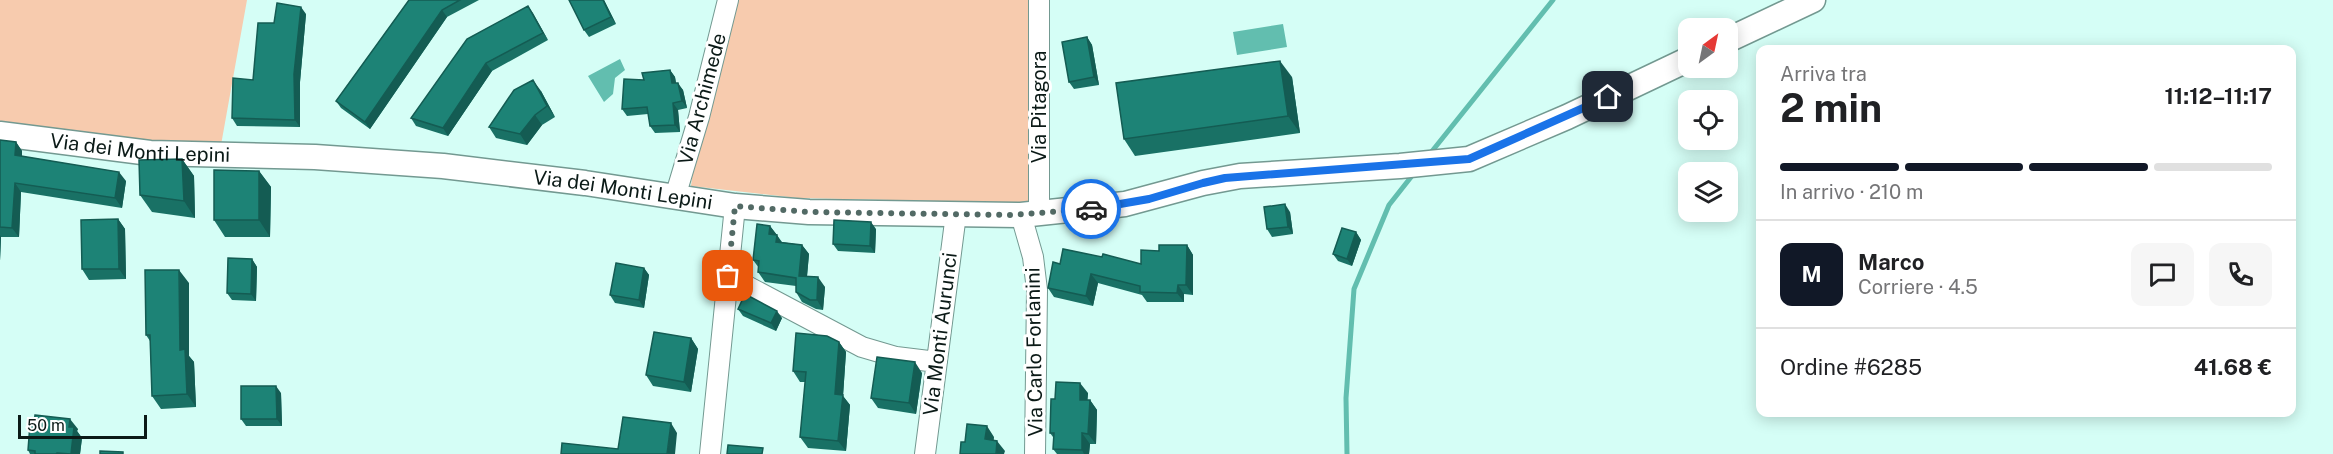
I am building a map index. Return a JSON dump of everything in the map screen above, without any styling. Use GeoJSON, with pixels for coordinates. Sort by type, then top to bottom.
{"type":"FeatureCollection","features":[{"type":"Feature","properties":{"kind":"street","name":"Via Archimede"},"geometry":{"type":"LineString","coordinates":[[675,197],[699,117],[728,0]]}},
{"type":"Feature","properties":{"kind":"street","name":"Via Pitagora"},"geometry":{"type":"LineString","coordinates":[[1030,215],[1039,0]]}},
{"type":"Feature","properties":{"kind":"street"},"geometry":{"type":"LineString","coordinates":[[1738,35],[1813,0]]}},
{"type":"Feature","properties":{"kind":"street","name":"Via dei Monti Lepini"},"geometry":{"type":"LineString","coordinates":[[0,134],[150,153],[315,157],[443,166],[585,183],[735,206],[809,212],[1030,215],[1125,204],[1203,183],[1240,176],[1469,159],[1567,117],[1678,64]]}},
{"type":"Feature","properties":{"kind":"street"},"geometry":{"type":"LineString","coordinates":[[710,454],[735,206]]}},
{"type":"Feature","properties":{"kind":"street","name":"Via Monti Aurunci"},"geometry":{"type":"LineString","coordinates":[[925,454],[956,214]]}},
{"type":"Feature","properties":{"kind":"street","name":"Via Carlo Forlanini"},"geometry":{"type":"LineString","coordinates":[[1030,215],[1037,290],[1035,454]]}},
{"type":"Feature","properties":{"kind":"street"},"geometry":{"type":"LineString","coordinates":[[728,276],[862,347],[896,357],[937,362]]}},
{"type":"Feature","properties":{"kind":"shaded area"},"geometry":{"type":"Polygon","coordinates":[[[0,0],[247,0],[221,145],[167,147],[0,122],[0,0]]]}},
{"type":"Feature","properties":{"kind":"shaded area"},"geometry":{"type":"Polygon","coordinates":[[[737,0],[1032,0],[1031,203],[798,198],[691,186],[694,163],[737,0]]]}},
{"type":"Feature","properties":{"kind":"shaded area"},"geometry":{"type":"Polygon","coordinates":[[[1283,24],[1287,47],[1237,55],[1233,32],[1283,24]]]}},
{"type":"Feature","properties":{"kind":"shaded area"},"geometry":{"type":"Polygon","coordinates":[[[620,59],[625,70],[615,78],[613,94],[604,102],[588,76],[620,59]]]}},
{"type":"Feature","properties":{"kind":"building"},"geometry":{"type":"Polygon","coordinates":[[[409,0],[460,0],[442,10],[365,122],[336,101],[409,0]]]}},
{"type":"Feature","properties":{"kind":"building"},"geometry":{"type":"Polygon","coordinates":[[[569,0],[603,0],[611,17],[584,30],[569,0]]]}},
{"type":"Feature","properties":{"kind":"building"},"geometry":{"type":"Polygon","coordinates":[[[277,3],[301,7],[294,74],[295,120],[232,118],[233,78],[253,80],[258,23],[274,23],[277,3]]]}},
{"type":"Feature","properties":{"kind":"building"},"geometry":{"type":"Polygon","coordinates":[[[528,6],[543,33],[486,63],[443,128],[411,118],[467,39],[528,6]]]}},
{"type":"Feature","properties":{"kind":"building"},"geometry":{"type":"Polygon","coordinates":[[[1087,37],[1094,77],[1069,82],[1062,42],[1087,37]]]}},
{"type":"Feature","properties":{"kind":"building"},"geometry":{"type":"Polygon","coordinates":[[[1280,61],[1288,116],[1124,139],[1116,83],[1280,61]]]}},
{"type":"Feature","properties":{"kind":"building"},"geometry":{"type":"Polygon","coordinates":[[[670,70],[672,83],[678,83],[682,101],[673,103],[675,125],[650,126],[647,107],[622,109],[624,79],[644,80],[642,73],[670,70]]]}},
{"type":"Feature","properties":{"kind":"building"},"geometry":{"type":"Polygon","coordinates":[[[533,80],[547,106],[535,115],[520,134],[489,127],[514,90],[533,80]]]}},
{"type":"Feature","properties":{"kind":"building"},"geometry":{"type":"Polygon","coordinates":[[[0,140],[16,142],[15,155],[119,172],[115,198],[15,183],[12,228],[0,227],[0,140]]]}},
{"type":"Feature","properties":{"kind":"building"},"geometry":{"type":"Polygon","coordinates":[[[182,159],[184,201],[140,195],[139,160],[182,159]]]}},
{"type":"Feature","properties":{"kind":"building"},"geometry":{"type":"Polygon","coordinates":[[[214,170],[259,171],[259,220],[214,220],[214,170]]]}},
{"type":"Feature","properties":{"kind":"building"},"geometry":{"type":"Polygon","coordinates":[[[1285,204],[1288,227],[1267,229],[1264,207],[1285,204]]]}},
{"type":"Feature","properties":{"kind":"building"},"geometry":{"type":"Polygon","coordinates":[[[118,219],[119,269],[82,269],[81,220],[118,219]]]}},
{"type":"Feature","properties":{"kind":"building"},"geometry":{"type":"Polygon","coordinates":[[[834,220],[871,222],[870,246],[833,244],[834,220]]]}},
{"type":"Feature","properties":{"kind":"building"},"geometry":{"type":"Polygon","coordinates":[[[757,224],[770,226],[769,234],[777,235],[776,242],[802,245],[799,276],[818,277],[817,300],[810,300],[796,292],[796,278],[758,272],[759,261],[753,260],[757,224]]]}},
{"type":"Feature","properties":{"kind":"building"},"geometry":{"type":"Polygon","coordinates":[[[1342,228],[1356,232],[1347,259],[1333,254],[1342,228]]]}},
{"type":"Feature","properties":{"kind":"building"},"geometry":{"type":"Polygon","coordinates":[[[1159,245],[1187,245],[1186,285],[1178,285],[1177,293],[1140,292],[1140,286],[1091,274],[1086,296],[1048,288],[1053,262],[1060,264],[1063,249],[1102,257],[1103,254],[1141,264],[1141,250],[1159,251],[1159,245]]]}},
{"type":"Feature","properties":{"kind":"building"},"geometry":{"type":"Polygon","coordinates":[[[228,258],[252,259],[251,294],[227,293],[228,258]]]}},
{"type":"Feature","properties":{"kind":"building"},"geometry":{"type":"Polygon","coordinates":[[[616,263],[644,268],[639,300],[610,295],[616,263]]]}},
{"type":"Feature","properties":{"kind":"building"},"geometry":{"type":"Polygon","coordinates":[[[145,270],[179,270],[180,350],[185,349],[187,394],[152,396],[150,335],[146,335],[145,270]]]}},
{"type":"Feature","properties":{"kind":"building"},"geometry":{"type":"Polygon","coordinates":[[[745,294],[777,311],[771,323],[738,309],[745,294]]]}},
{"type":"Feature","properties":{"kind":"building"},"geometry":{"type":"Polygon","coordinates":[[[654,332],[691,338],[684,382],[646,375],[654,332]]]}},
{"type":"Feature","properties":{"kind":"building"},"geometry":{"type":"Polygon","coordinates":[[[796,333],[827,336],[839,342],[835,394],[843,395],[838,441],[800,437],[806,372],[793,371],[796,333]]]}},
{"type":"Feature","properties":{"kind":"building"},"geometry":{"type":"Polygon","coordinates":[[[877,357],[915,362],[909,403],[871,398],[877,357]]]}},
{"type":"Feature","properties":{"kind":"building"},"geometry":{"type":"Polygon","coordinates":[[[1056,382],[1080,383],[1080,400],[1090,400],[1088,434],[1082,433],[1082,450],[1053,449],[1054,433],[1050,433],[1051,399],[1055,399],[1056,382]]]}},
{"type":"Feature","properties":{"kind":"building"},"geometry":{"type":"Polygon","coordinates":[[[241,386],[276,386],[277,419],[241,419],[241,386]]]}},
{"type":"Feature","properties":{"kind":"building"},"geometry":{"type":"Polygon","coordinates":[[[35,415],[70,419],[69,427],[74,427],[71,454],[35,454],[35,451],[28,450],[30,424],[34,425],[35,415]]]}},
{"type":"Feature","properties":{"kind":"building"},"geometry":{"type":"Polygon","coordinates":[[[623,417],[671,423],[667,454],[561,454],[562,443],[618,449],[623,417]]]}},
{"type":"Feature","properties":{"kind":"building"},"geometry":{"type":"Polygon","coordinates":[[[967,424],[987,426],[985,439],[997,441],[996,454],[960,454],[961,442],[965,442],[967,424]]]}},
{"type":"Feature","properties":{"kind":"building"},"geometry":{"type":"Polygon","coordinates":[[[728,445],[763,448],[762,454],[727,454],[728,445]]]}},
{"type":"Feature","properties":{"kind":"building"},"geometry":{"type":"Polygon","coordinates":[[[100,451],[123,452],[123,454],[100,454],[100,451]]]}},
{"type":"Feature","properties":{"kind":"waterway"},"geometry":{"type":"LineString","coordinates":[[1429,155],[1553,0]]}},
{"type":"Feature","properties":{"kind":"waterway"},"geometry":{"type":"LineString","coordinates":[[1347,454],[1346,398],[1354,289],[1389,205],[1415,172]]}},
{"type":"Feature","properties":{"kind":"way so far"},"geometry":{"type":"LineString","coordinates":[[728,276],[735,206],[809,212],[877,214],[1011,215],[1091,209]]}},
{"type":"Feature","properties":{"kind":"route"},"geometry":{"type":"LineString","coordinates":[[1091,209],[1149,199],[1203,183],[1240,176],[1400,166],[1469,159],[1608,97]]}}]}
